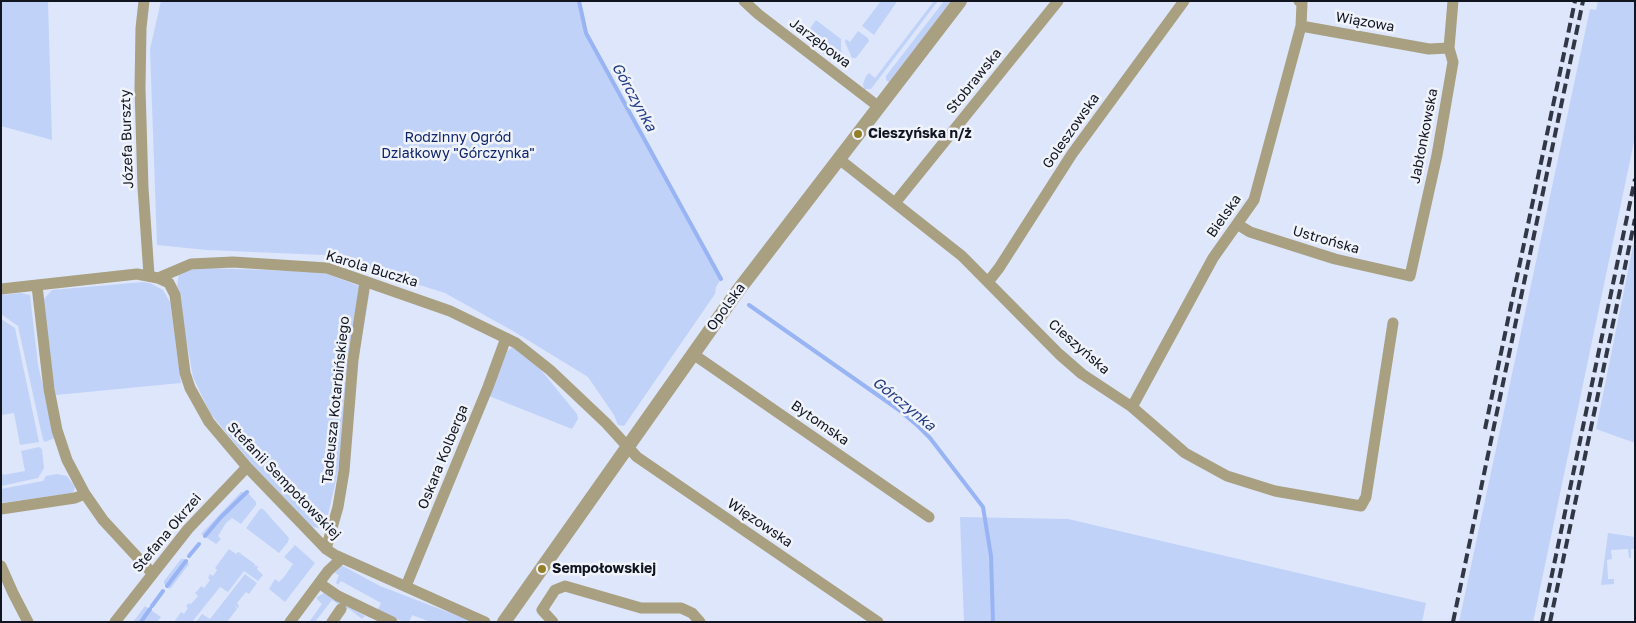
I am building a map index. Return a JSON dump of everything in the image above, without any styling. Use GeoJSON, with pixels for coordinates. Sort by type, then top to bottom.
{"type":"FeatureCollection","features":[{"type":"Feature","properties":{"kind":"street","name":"Józefa Burszty"},"geometry":{"type":"LineString","coordinates":[[144,1],[141,28],[140,88],[143,188],[154,276]]}},
{"type":"Feature","properties":{"kind":"street","name":"Jarzębowa"},"geometry":{"type":"LineString","coordinates":[[744,1],[758,14],[879,107]]}},
{"type":"Feature","properties":{"kind":"street","name":"Opolska"},"geometry":{"type":"LineString","coordinates":[[504,622],[737,292],[960,1]]}},
{"type":"Feature","properties":{"kind":"street","name":"Stobrawska"},"geometry":{"type":"LineString","coordinates":[[895,203],[1058,1]]}},
{"type":"Feature","properties":{"kind":"street","name":"Goleszowska"},"geometry":{"type":"LineString","coordinates":[[988,282],[999,268],[1072,154],[1184,1]]}},
{"type":"Feature","properties":{"kind":"street"},"geometry":{"type":"LineString","coordinates":[[1299,1],[1302,3],[1301,26]]}},
{"type":"Feature","properties":{"kind":"street","name":"Jabłonkowska"},"geometry":{"type":"LineString","coordinates":[[1410,276],[1437,155],[1453,62],[1449,48],[1453,1]]}},
{"type":"Feature","properties":{"kind":"street","name":"Wiązowa"},"geometry":{"type":"LineString","coordinates":[[1301,26],[1429,49],[1449,48]]}},
{"type":"Feature","properties":{"kind":"street","name":"Bielska"},"geometry":{"type":"LineString","coordinates":[[1132,407],[1212,258],[1254,200],[1301,26]]}},
{"type":"Feature","properties":{"kind":"street","name":"Cieszyńska"},"geometry":{"type":"LineString","coordinates":[[839,158],[962,256],[1059,354],[1082,374],[1132,407],[1184,453],[1227,476],[1275,491],[1361,506],[1366,497],[1393,323]]}},
{"type":"Feature","properties":{"kind":"street","name":"Ustrońska"},"geometry":{"type":"LineString","coordinates":[[1237,224],[1250,232],[1335,259],[1410,276]]}},
{"type":"Feature","properties":{"kind":"street","name":"Karola Buczka"},"geometry":{"type":"LineString","coordinates":[[1,289],[137,274],[154,276],[191,264],[233,262],[327,268],[365,282],[392,289],[450,311],[516,343],[550,370],[606,423],[628,447]]}},
{"type":"Feature","properties":{"kind":"street","name":"Stefanii Sempołowskiej"},"geometry":{"type":"LineString","coordinates":[[154,276],[169,283],[175,295],[185,373],[190,388],[208,422],[247,467],[326,549],[342,558],[485,622]]}},
{"type":"Feature","properties":{"kind":"street","name":"Tadeusza Kotarbińskiego"},"geometry":{"type":"LineString","coordinates":[[326,549],[338,507],[344,471],[353,360],[365,282]]}},
{"type":"Feature","properties":{"kind":"street"},"geometry":{"type":"LineString","coordinates":[[37,286],[49,390],[57,430],[67,460],[85,494],[103,520],[152,572]]}},
{"type":"Feature","properties":{"kind":"street","name":"Oskara Kolberga"},"geometry":{"type":"LineString","coordinates":[[406,586],[488,387],[506,338]]}},
{"type":"Feature","properties":{"kind":"street","name":"Bytomska"},"geometry":{"type":"LineString","coordinates":[[693,354],[929,517]]}},
{"type":"Feature","properties":{"kind":"street","name":"Więzowska"},"geometry":{"type":"LineString","coordinates":[[628,447],[637,457],[878,622]]}},
{"type":"Feature","properties":{"kind":"street","name":"Stefana Okrzei"},"geometry":{"type":"LineString","coordinates":[[115,622],[152,572],[188,529],[247,467]]}},
{"type":"Feature","properties":{"kind":"street"},"geometry":{"type":"LineString","coordinates":[[1,509],[75,498],[85,494]]}},
{"type":"Feature","properties":{"kind":"street"},"geometry":{"type":"LineString","coordinates":[[290,622],[319,583],[342,558]]}},
{"type":"Feature","properties":{"kind":"street"},"geometry":{"type":"LineString","coordinates":[[1,566],[28,622]]}},
{"type":"Feature","properties":{"kind":"street"},"geometry":{"type":"LineString","coordinates":[[319,583],[338,596],[392,622]]}},
{"type":"Feature","properties":{"kind":"street"},"geometry":{"type":"LineString","coordinates":[[554,622],[542,610],[555,590],[565,586],[641,608],[681,608],[692,613],[700,622]]}},
{"type":"Feature","properties":{"kind":"street"},"geometry":{"type":"LineString","coordinates":[[332,622],[341,609]]}},
{"type":"Feature","properties":{"kind":"green space"},"geometry":{"type":"Polygon","coordinates":[[[1,1],[48,1],[52,140],[1,126],[1,1]]]}},
{"type":"Feature","properties":{"kind":"green space","name":"Rodzinny Ogród Działkowy \"Górczynka\""},"geometry":{"type":"Polygon","coordinates":[[[161,1],[579,1],[586,33],[721,279],[716,287],[715,294],[624,426],[618,425],[614,415],[588,377],[513,331],[445,293],[324,255],[207,250],[157,245],[150,49],[161,1]]]}},
{"type":"Feature","properties":{"kind":"green space"},"geometry":{"type":"Polygon","coordinates":[[[881,1],[896,1],[896,3],[874,35],[862,26],[881,1]]]}},
{"type":"Feature","properties":{"kind":"green space"},"geometry":{"type":"Polygon","coordinates":[[[934,1],[938,1],[871,89],[864,89],[863,84],[866,76],[869,73],[875,78],[934,1]]]}},
{"type":"Feature","properties":{"kind":"green space"},"geometry":{"type":"Polygon","coordinates":[[[944,1],[952,1],[889,82],[886,80],[886,76],[944,1]]]}},
{"type":"Feature","properties":{"kind":"green space"},"geometry":{"type":"Polygon","coordinates":[[[1598,1],[1635,1],[1635,137],[1533,622],[1459,622],[1590,9],[1596,10],[1598,1]]]}},
{"type":"Feature","properties":{"kind":"green space"},"geometry":{"type":"Polygon","coordinates":[[[816,20],[841,39],[841,50],[847,61],[842,67],[803,39],[816,20]]]}},
{"type":"Feature","properties":{"kind":"green space"},"geometry":{"type":"Polygon","coordinates":[[[858,31],[868,38],[869,41],[856,58],[852,58],[845,42],[846,39],[850,42],[858,31]]]}},
{"type":"Feature","properties":{"kind":"green space"},"geometry":{"type":"Polygon","coordinates":[[[1635,236],[1635,443],[1596,429],[1635,236]]]}},
{"type":"Feature","properties":{"kind":"green space"},"geometry":{"type":"Polygon","coordinates":[[[207,268],[322,272],[370,290],[338,472],[326,523],[319,528],[312,527],[251,463],[210,413],[193,377],[177,288],[179,271],[207,268]]]}},
{"type":"Feature","properties":{"kind":"green space"},"geometry":{"type":"Polygon","coordinates":[[[150,283],[163,290],[170,302],[181,383],[56,395],[43,301],[45,298],[52,290],[150,283]]]}},
{"type":"Feature","properties":{"kind":"green space"},"geometry":{"type":"Polygon","coordinates":[[[21,293],[30,295],[38,365],[55,438],[45,442],[18,326],[1,314],[1,295],[21,293]]]}},
{"type":"Feature","properties":{"kind":"green space"},"geometry":{"type":"Polygon","coordinates":[[[1,319],[15,328],[39,442],[20,445],[14,413],[1,415],[1,319]]]}},
{"type":"Feature","properties":{"kind":"green space"},"geometry":{"type":"Polygon","coordinates":[[[513,347],[537,365],[577,414],[578,419],[572,429],[489,396],[507,351],[513,347]]]}},
{"type":"Feature","properties":{"kind":"green space"},"geometry":{"type":"Polygon","coordinates":[[[39,447],[42,449],[44,468],[38,478],[1,486],[1,470],[3,475],[25,471],[21,451],[39,447]]]}},
{"type":"Feature","properties":{"kind":"green space"},"geometry":{"type":"Polygon","coordinates":[[[57,474],[67,476],[75,487],[73,493],[1,503],[1,489],[43,481],[46,476],[57,474]]]}},
{"type":"Feature","properties":{"kind":"green space"},"geometry":{"type":"Polygon","coordinates":[[[241,492],[247,492],[256,502],[256,505],[241,524],[232,518],[226,523],[218,536],[221,539],[216,544],[201,534],[241,492]]]}},
{"type":"Feature","properties":{"kind":"green space"},"geometry":{"type":"Polygon","coordinates":[[[260,509],[263,509],[289,538],[279,553],[246,528],[260,509]]]}},
{"type":"Feature","properties":{"kind":"green space"},"geometry":{"type":"Polygon","coordinates":[[[960,517],[1068,519],[1426,603],[1422,622],[964,622],[960,517]]]}},
{"type":"Feature","properties":{"kind":"green space"},"geometry":{"type":"Polygon","coordinates":[[[1608,533],[1635,537],[1635,549],[1631,549],[1631,558],[1629,558],[1628,549],[1611,550],[1612,559],[1607,560],[1608,579],[1614,579],[1614,584],[1601,585],[1608,533]]]}},
{"type":"Feature","properties":{"kind":"green space"},"geometry":{"type":"Polygon","coordinates":[[[295,545],[315,563],[285,602],[269,589],[275,579],[279,582],[293,564],[284,557],[295,545]]]}},
{"type":"Feature","properties":{"kind":"green space"},"geometry":{"type":"Polygon","coordinates":[[[229,549],[236,554],[238,552],[241,553],[239,556],[241,554],[255,564],[254,567],[256,565],[263,575],[258,581],[244,571],[228,592],[220,587],[192,622],[174,622],[181,612],[184,614],[188,608],[186,606],[189,603],[191,604],[198,596],[195,593],[201,586],[204,588],[210,580],[208,578],[210,574],[213,576],[217,570],[215,568],[229,549]]]}},
{"type":"Feature","properties":{"kind":"green space"},"geometry":{"type":"Polygon","coordinates":[[[181,559],[184,559],[189,564],[170,589],[164,584],[164,581],[181,559]]]}},
{"type":"Feature","properties":{"kind":"green space"},"geometry":{"type":"Polygon","coordinates":[[[341,565],[380,586],[474,622],[430,622],[412,615],[409,622],[404,622],[377,611],[381,603],[341,581],[338,585],[336,583],[339,575],[335,573],[341,565]]]}},
{"type":"Feature","properties":{"kind":"green space"},"geometry":{"type":"Polygon","coordinates":[[[245,574],[257,583],[249,594],[246,592],[237,603],[238,608],[235,606],[237,609],[227,622],[196,622],[202,614],[210,619],[245,574]]]}},
{"type":"Feature","properties":{"kind":"green space"},"geometry":{"type":"Polygon","coordinates":[[[324,593],[365,616],[362,619],[348,608],[346,610],[332,600],[315,622],[309,622],[322,604],[317,597],[324,593]]]}},
{"type":"Feature","properties":{"kind":"green space"},"geometry":{"type":"Polygon","coordinates":[[[145,606],[161,617],[157,622],[133,622],[145,606]]]}},
{"type":"Feature","properties":{"kind":"waterway","name":"Górczynka"},"geometry":{"type":"LineString","coordinates":[[579,1],[586,33],[721,279]]}},
{"type":"Feature","properties":{"kind":"waterway","name":"Górczynka"},"geometry":{"type":"LineString","coordinates":[[749,305],[899,410],[930,438],[983,507],[991,556],[993,622]]}},
{"type":"Feature","properties":{"kind":"waterway"},"geometry":{"type":"LineString","coordinates":[[205,536],[221,517],[247,492]]}},
{"type":"Feature","properties":{"kind":"waterway"},"geometry":{"type":"LineString","coordinates":[[189,556],[199,544]]}},
{"type":"Feature","properties":{"kind":"waterway"},"geometry":{"type":"LineString","coordinates":[[167,586],[186,561]]}},
{"type":"Feature","properties":{"kind":"waterway"},"geometry":{"type":"LineString","coordinates":[[152,606],[163,591]]}},
{"type":"Feature","properties":{"kind":"waterway"},"geometry":{"type":"LineString","coordinates":[[141,622],[150,609]]}},
{"type":"Feature","properties":{"kind":"railway"},"geometry":{"type":"LineString","coordinates":[[1485,429],[1575,1]]}},
{"type":"Feature","properties":{"kind":"railway"},"geometry":{"type":"LineString","coordinates":[[1453,622],[1583,1]]}},
{"type":"Feature","properties":{"kind":"railway"},"geometry":{"type":"LineString","coordinates":[[1542,622],[1635,179]]}},
{"type":"Feature","properties":{"kind":"railway"},"geometry":{"type":"LineString","coordinates":[[1550,622],[1635,219]]}},
{"type":"Feature","properties":{"kind":"place","name":"Cieszyńska n/ż"},"geometry":{"type":"Point","coordinates":[858,134]}},
{"type":"Feature","properties":{"kind":"place","name":"Sempołowskiej"},"geometry":{"type":"Point","coordinates":[542,569]}}]}
